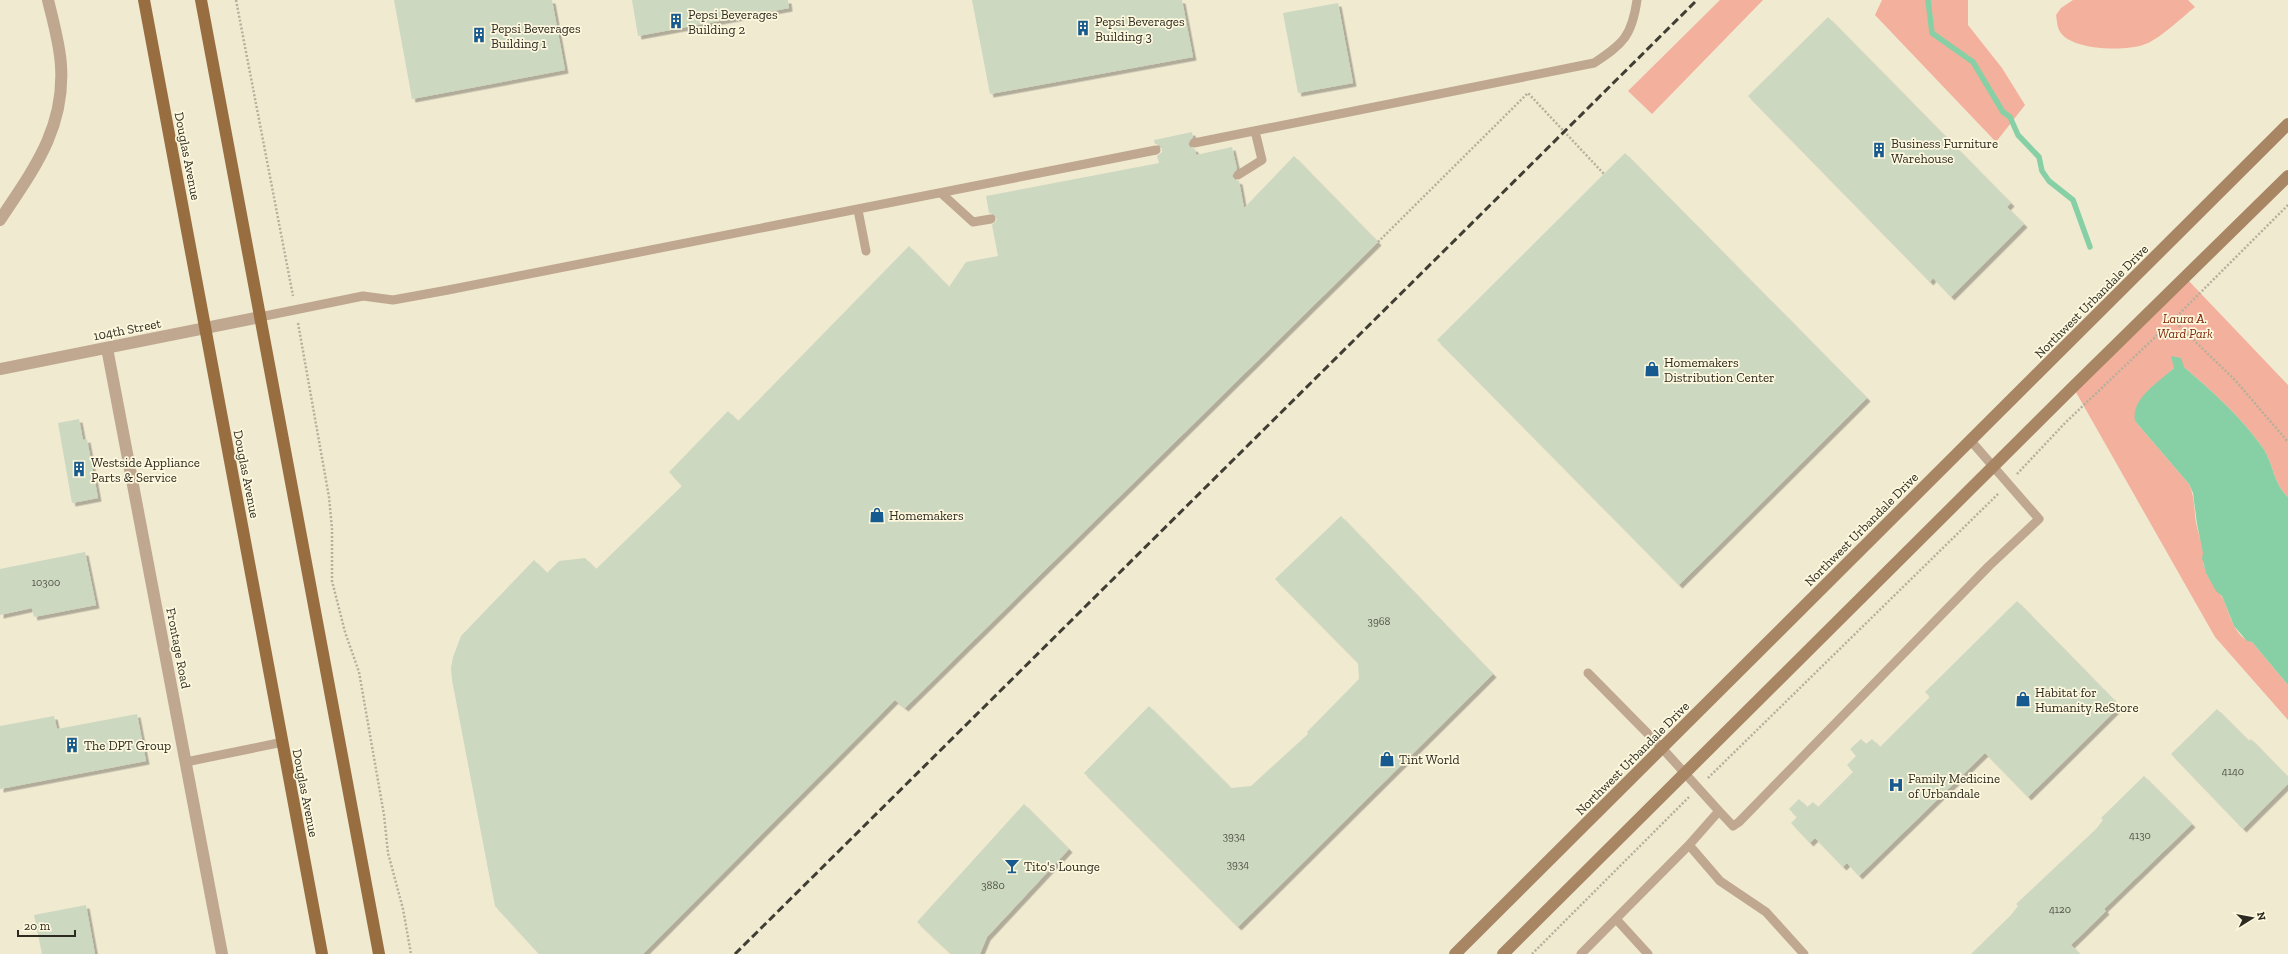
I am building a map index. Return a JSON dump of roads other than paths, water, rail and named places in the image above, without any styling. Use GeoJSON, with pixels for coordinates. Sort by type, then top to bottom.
{"type":"FeatureCollection","features":[{"type":"Feature","properties":{"kind":"main road","name":"Douglas Avenue"},"geometry":{"type":"LineString","coordinates":[[144,0],[322,954]]}},
{"type":"Feature","properties":{"kind":"main road"},"geometry":{"type":"LineString","coordinates":[[201,0],[378,954]]}},
{"type":"Feature","properties":{"kind":"main road","name":"Northwest Urbandale Drive"},"geometry":{"type":"LineString","coordinates":[[1455,954],[2288,124]]}},
{"type":"Feature","properties":{"kind":"main road"},"geometry":{"type":"LineString","coordinates":[[1503,954],[1685,775],[1993,466],[2288,176]]}},
{"type":"Feature","properties":{"kind":"street"},"geometry":{"type":"LineString","coordinates":[[0,220],[36,166],[48,144],[61,96],[61,65],[48,0]]}},
{"type":"Feature","properties":{"kind":"street","name":"104th Street"},"geometry":{"type":"LineString","coordinates":[[0,369],[260,317]]}},
{"type":"Feature","properties":{"kind":"street","name":"Frontage Road"},"geometry":{"type":"LineString","coordinates":[[108,348],[222,954]]}},
{"type":"Feature","properties":{"kind":"lane"},"geometry":{"type":"LineString","coordinates":[[1194,143],[1594,63],[1627,38],[1635,14],[1637,0]]}},
{"type":"Feature","properties":{"kind":"lane"},"geometry":{"type":"LineString","coordinates":[[1238,175],[1262,160],[1255,131]]}},
{"type":"Feature","properties":{"kind":"lane"},"geometry":{"type":"LineString","coordinates":[[260,317],[363,296],[393,300],[401,299],[941,194],[1156,150]]}},
{"type":"Feature","properties":{"kind":"lane"},"geometry":{"type":"LineString","coordinates":[[941,194],[973,222],[991,219]]}},
{"type":"Feature","properties":{"kind":"lane"},"geometry":{"type":"LineString","coordinates":[[858,210],[866,251]]}},
{"type":"Feature","properties":{"kind":"lane"},"geometry":{"type":"LineString","coordinates":[[1588,673],[1662,748],[1733,826],[1739,822],[1989,566],[2039,519],[1971,441]]}},
{"type":"Feature","properties":{"kind":"lane"},"geometry":{"type":"LineString","coordinates":[[186,762],[283,742]]}},
{"type":"Feature","properties":{"kind":"lane"},"geometry":{"type":"LineString","coordinates":[[1581,954],[1617,920],[1719,811]]}},
{"type":"Feature","properties":{"kind":"lane"},"geometry":{"type":"LineString","coordinates":[[1688,845],[1720,881],[1766,912],[1804,954]]}},
{"type":"Feature","properties":{"kind":"lane"},"geometry":{"type":"LineString","coordinates":[[1617,920],[1648,954]]}},
{"type":"Feature","properties":{"kind":"waterway"},"geometry":{"type":"LineString","coordinates":[[1928,0],[1932,33],[1973,62],[2003,112],[2010,117],[2018,135],[2039,157],[2042,171],[2049,181],[2073,200],[2090,247]]}},
{"type":"Feature","properties":{"kind":"railway"},"geometry":{"type":"LineString","coordinates":[[735,954],[1697,0]]}},
{"type":"Feature","properties":{"kind":"place","name":"Pepsi Beverages Building 2"},"geometry":{"type":"Point","coordinates":[676,21]}},
{"type":"Feature","properties":{"kind":"place","name":"Pepsi Beverages Building 3"},"geometry":{"type":"Point","coordinates":[1083,28]}},
{"type":"Feature","properties":{"kind":"place","name":"Pepsi Beverages Building 1"},"geometry":{"type":"Point","coordinates":[479,35]}},
{"type":"Feature","properties":{"kind":"place","name":"Business Furniture Warehouse"},"geometry":{"type":"Point","coordinates":[1879,150]}},
{"type":"Feature","properties":{"kind":"place","name":"Homemakers Distribution Center"},"geometry":{"type":"Point","coordinates":[1652,369]}},
{"type":"Feature","properties":{"kind":"place","name":"Westside Appliance Parts & Service"},"geometry":{"type":"Point","coordinates":[79,469]}},
{"type":"Feature","properties":{"kind":"place","name":"Homemakers"},"geometry":{"type":"Point","coordinates":[877,515]}},
{"type":"Feature","properties":{"kind":"place","name":"Habitat for Humanity ReStore"},"geometry":{"type":"Point","coordinates":[2023,699]}},
{"type":"Feature","properties":{"kind":"place","name":"The DPT Group"},"geometry":{"type":"Point","coordinates":[72,745]}},
{"type":"Feature","properties":{"kind":"place","name":"Tint World"},"geometry":{"type":"Point","coordinates":[1387,759]}},
{"type":"Feature","properties":{"kind":"place","name":"Family Medicine of Urbandale"},"geometry":{"type":"Point","coordinates":[1896,785]}},
{"type":"Feature","properties":{"kind":"place","name":"Tito's Lounge"},"geometry":{"type":"Point","coordinates":[1012,866]}},
{"type":"Feature","properties":{"kind":"park label","name":"Laura A. Ward Park"},"geometry":{"type":"Point","coordinates":[2185,326]}}]}
